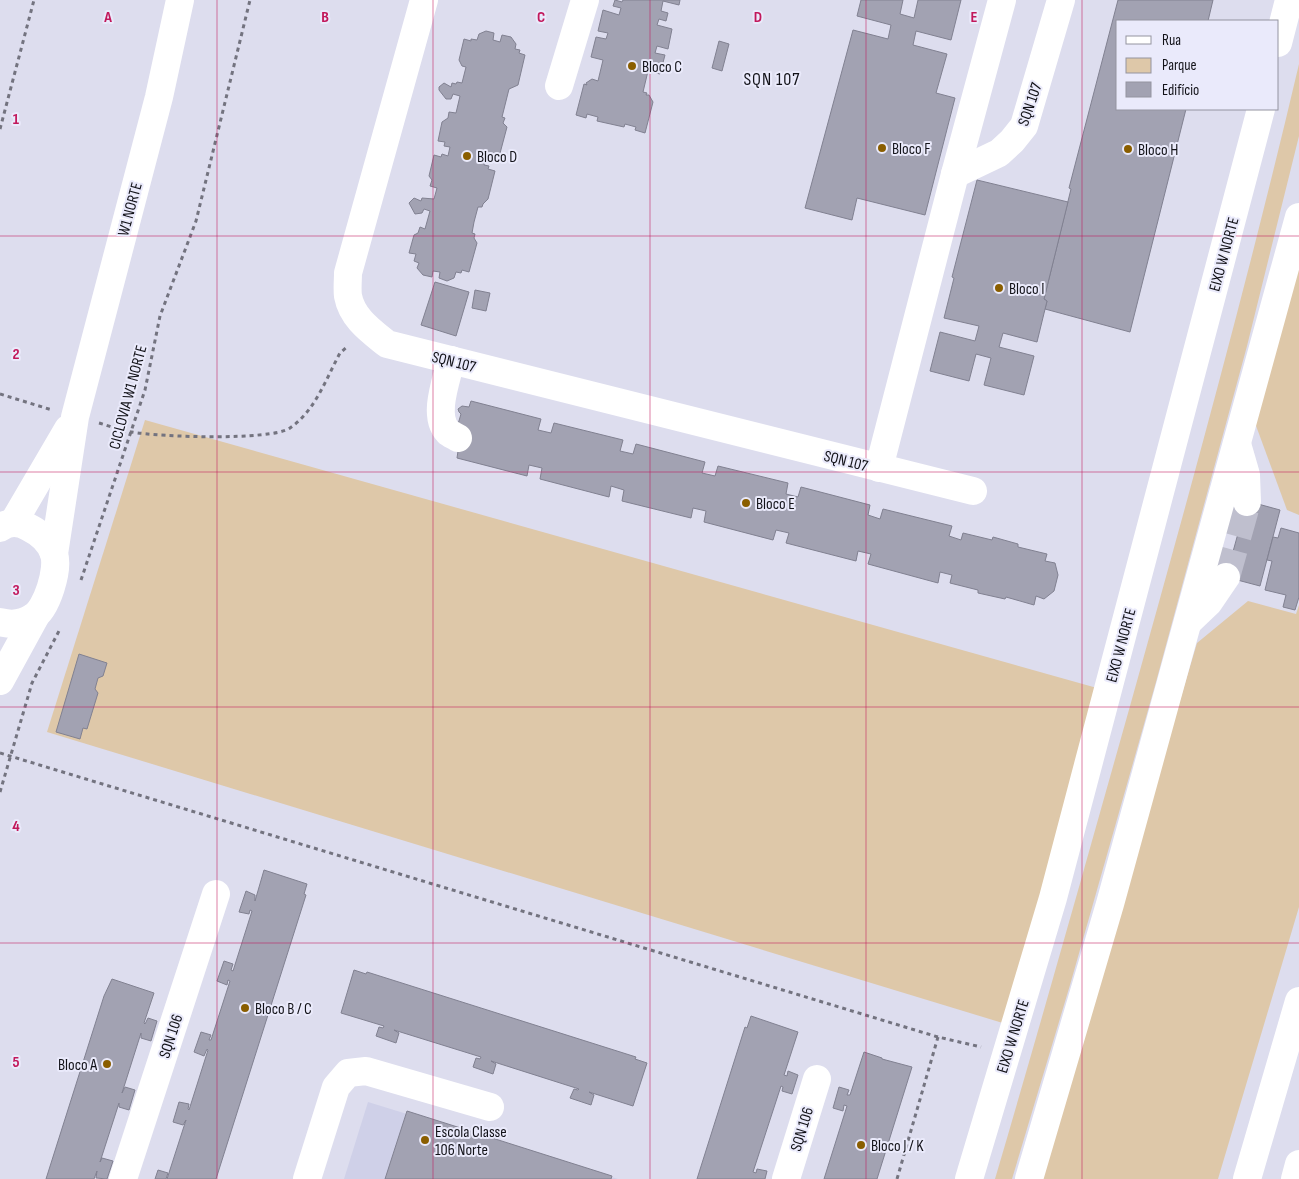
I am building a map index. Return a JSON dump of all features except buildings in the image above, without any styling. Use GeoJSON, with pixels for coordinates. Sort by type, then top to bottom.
{"type":"FeatureCollection","features":[{"type":"Feature","properties":{"kind":"main road","name":"W1 NORTE"},"geometry":{"type":"LineString","coordinates":[[35,616],[42,605],[55,572],[54,554],[75,417],[159,97],[180,0]]}},
{"type":"Feature","properties":{"kind":"main road","name":"SQN 107"},"geometry":{"type":"LineString","coordinates":[[424,0],[348,273],[348,296],[354,312],[367,328],[387,344],[974,491]]}},
{"type":"Feature","properties":{"kind":"main road"},"geometry":{"type":"LineString","coordinates":[[559,86],[584,0]]}},
{"type":"Feature","properties":{"kind":"main road","name":"SQN 107"},"geometry":{"type":"LineString","coordinates":[[879,468],[954,174],[1002,0]]}},
{"type":"Feature","properties":{"kind":"main road","name":"SQN 107"},"geometry":{"type":"LineString","coordinates":[[954,174],[999,153],[1024,126],[1061,0]]}},
{"type":"Feature","properties":{"kind":"main road"},"geometry":{"type":"LineString","coordinates":[[1279,39],[1289,0]]}},
{"type":"Feature","properties":{"kind":"main road","name":"EIXO W NORTE"},"geometry":{"type":"LineString","coordinates":[[969,1179],[1053,898],[1260,110]]}},
{"type":"Feature","properties":{"kind":"main road"},"geometry":{"type":"LineString","coordinates":[[1028,1179],[1110,904],[1297,234]]}},
{"type":"Feature","properties":{"kind":"main road"},"geometry":{"type":"LineString","coordinates":[[452,360],[441,400],[440,418],[448,432],[458,438]]}},
{"type":"Feature","properties":{"kind":"main road","name":"W1 NORTE"},"geometry":{"type":"LineString","coordinates":[[6,525],[75,417]]}},
{"type":"Feature","properties":{"kind":"main road"},"geometry":{"type":"LineString","coordinates":[[1237,444],[1246,475],[1247,502]]}},
{"type":"Feature","properties":{"kind":"main road"},"geometry":{"type":"LineString","coordinates":[[6,525],[23,524],[41,533],[54,554]]}},
{"type":"Feature","properties":{"kind":"main road"},"geometry":{"type":"LineString","coordinates":[[1188,622],[1209,602],[1226,577]]}},
{"type":"Feature","properties":{"kind":"main road"},"geometry":{"type":"LineString","coordinates":[[0,622],[8,624],[20,623],[35,616]]}},
{"type":"Feature","properties":{"kind":"main road"},"geometry":{"type":"LineString","coordinates":[[0,681],[35,616]]}},
{"type":"Feature","properties":{"kind":"main road","name":"SQN 106"},"geometry":{"type":"LineString","coordinates":[[123,1179],[216,894]]}},
{"type":"Feature","properties":{"kind":"main road"},"geometry":{"type":"LineString","coordinates":[[1247,1179],[1299,1000]]}},
{"type":"Feature","properties":{"kind":"main road"},"geometry":{"type":"LineString","coordinates":[[307,1179],[336,1087],[348,1073],[366,1071],[490,1107]]}},
{"type":"Feature","properties":{"kind":"main road","name":"SQN 106"},"geometry":{"type":"LineString","coordinates":[[786,1179],[816,1079]]}},
{"type":"Feature","properties":{"kind":"main road"},"geometry":{"type":"LineString","coordinates":[[1295,1179],[1299,1164]]}},
{"type":"Feature","properties":{"kind":"path"},"geometry":{"type":"LineString","coordinates":[[0,129],[34,0]]}},
{"type":"Feature","properties":{"kind":"path","name":"CICLOVIA W1 NORTE"},"geometry":{"type":"LineString","coordinates":[[79,585],[145,390],[160,316],[196,221],[250,0]]}},
{"type":"Feature","properties":{"kind":"path"},"geometry":{"type":"LineString","coordinates":[[0,394],[132,432],[192,437],[254,437],[289,430],[308,414],[340,353],[367,328]]}},
{"type":"Feature","properties":{"kind":"path"},"geometry":{"type":"LineString","coordinates":[[0,792],[32,683],[61,627]]}},
{"type":"Feature","properties":{"kind":"path"},"geometry":{"type":"LineString","coordinates":[[0,753],[982,1048]]}},
{"type":"Feature","properties":{"kind":"path"},"geometry":{"type":"LineString","coordinates":[[897,1179],[938,1036]]}},
{"type":"Feature","properties":{"kind":"shaded area","name":"Escola Classe 106 Norte"},"geometry":{"type":"Polygon","coordinates":[[[368,1102],[618,1179],[344,1179],[368,1102]]]}},
{"type":"Feature","properties":{"kind":"green space"},"geometry":{"type":"Polygon","coordinates":[[[1299,64],[1299,136],[1247,346],[1156,682],[1070,985],[1012,1179],[995,1179],[1198,462],[1240,303],[1299,64]]]}},
{"type":"Feature","properties":{"kind":"green space"},"geometry":{"type":"Polygon","coordinates":[[[1297,264],[1299,269],[1299,515],[1287,510],[1255,423],[1297,264]]]}},
{"type":"Feature","properties":{"kind":"green space"},"geometry":{"type":"Polygon","coordinates":[[[145,420],[1097,688],[1006,1024],[47,732],[145,420]]]}},
{"type":"Feature","properties":{"kind":"green space"},"geometry":{"type":"Polygon","coordinates":[[[1248,601],[1296,614],[1299,605],[1299,907],[1218,1179],[1038,1179],[1197,643],[1248,601]]]}},
{"type":"Feature","properties":{"kind":"tunnel"},"geometry":{"type":"LineString","coordinates":[[1226,577],[1247,502]]}},
{"type":"Feature","properties":{"kind":"place","name":"Bloco C"},"geometry":{"type":"Point","coordinates":[632,66]}},
{"type":"Feature","properties":{"kind":"place","name":"Bloco F"},"geometry":{"type":"Point","coordinates":[882,148]}},
{"type":"Feature","properties":{"kind":"place","name":"Bloco H"},"geometry":{"type":"Point","coordinates":[1128,149]}},
{"type":"Feature","properties":{"kind":"place","name":"Bloco D"},"geometry":{"type":"Point","coordinates":[467,156]}},
{"type":"Feature","properties":{"kind":"place","name":"Bloco I"},"geometry":{"type":"Point","coordinates":[999,288]}},
{"type":"Feature","properties":{"kind":"place","name":"Bloco E"},"geometry":{"type":"Point","coordinates":[746,503]}},
{"type":"Feature","properties":{"kind":"place","name":"Bloco B / C"},"geometry":{"type":"Point","coordinates":[245,1008]}},
{"type":"Feature","properties":{"kind":"place","name":"Bloco A"},"geometry":{"type":"Point","coordinates":[107,1064]}},
{"type":"Feature","properties":{"kind":"place","name":"Escola Classe 106 Norte"},"geometry":{"type":"Point","coordinates":[425,1140]}},
{"type":"Feature","properties":{"kind":"place","name":"Bloco J / K"},"geometry":{"type":"Point","coordinates":[861,1145]}},
{"type":"Feature","properties":{"kind":"district","name":"SQN 107"},"geometry":{"type":"Point","coordinates":[772,79]}}]}
